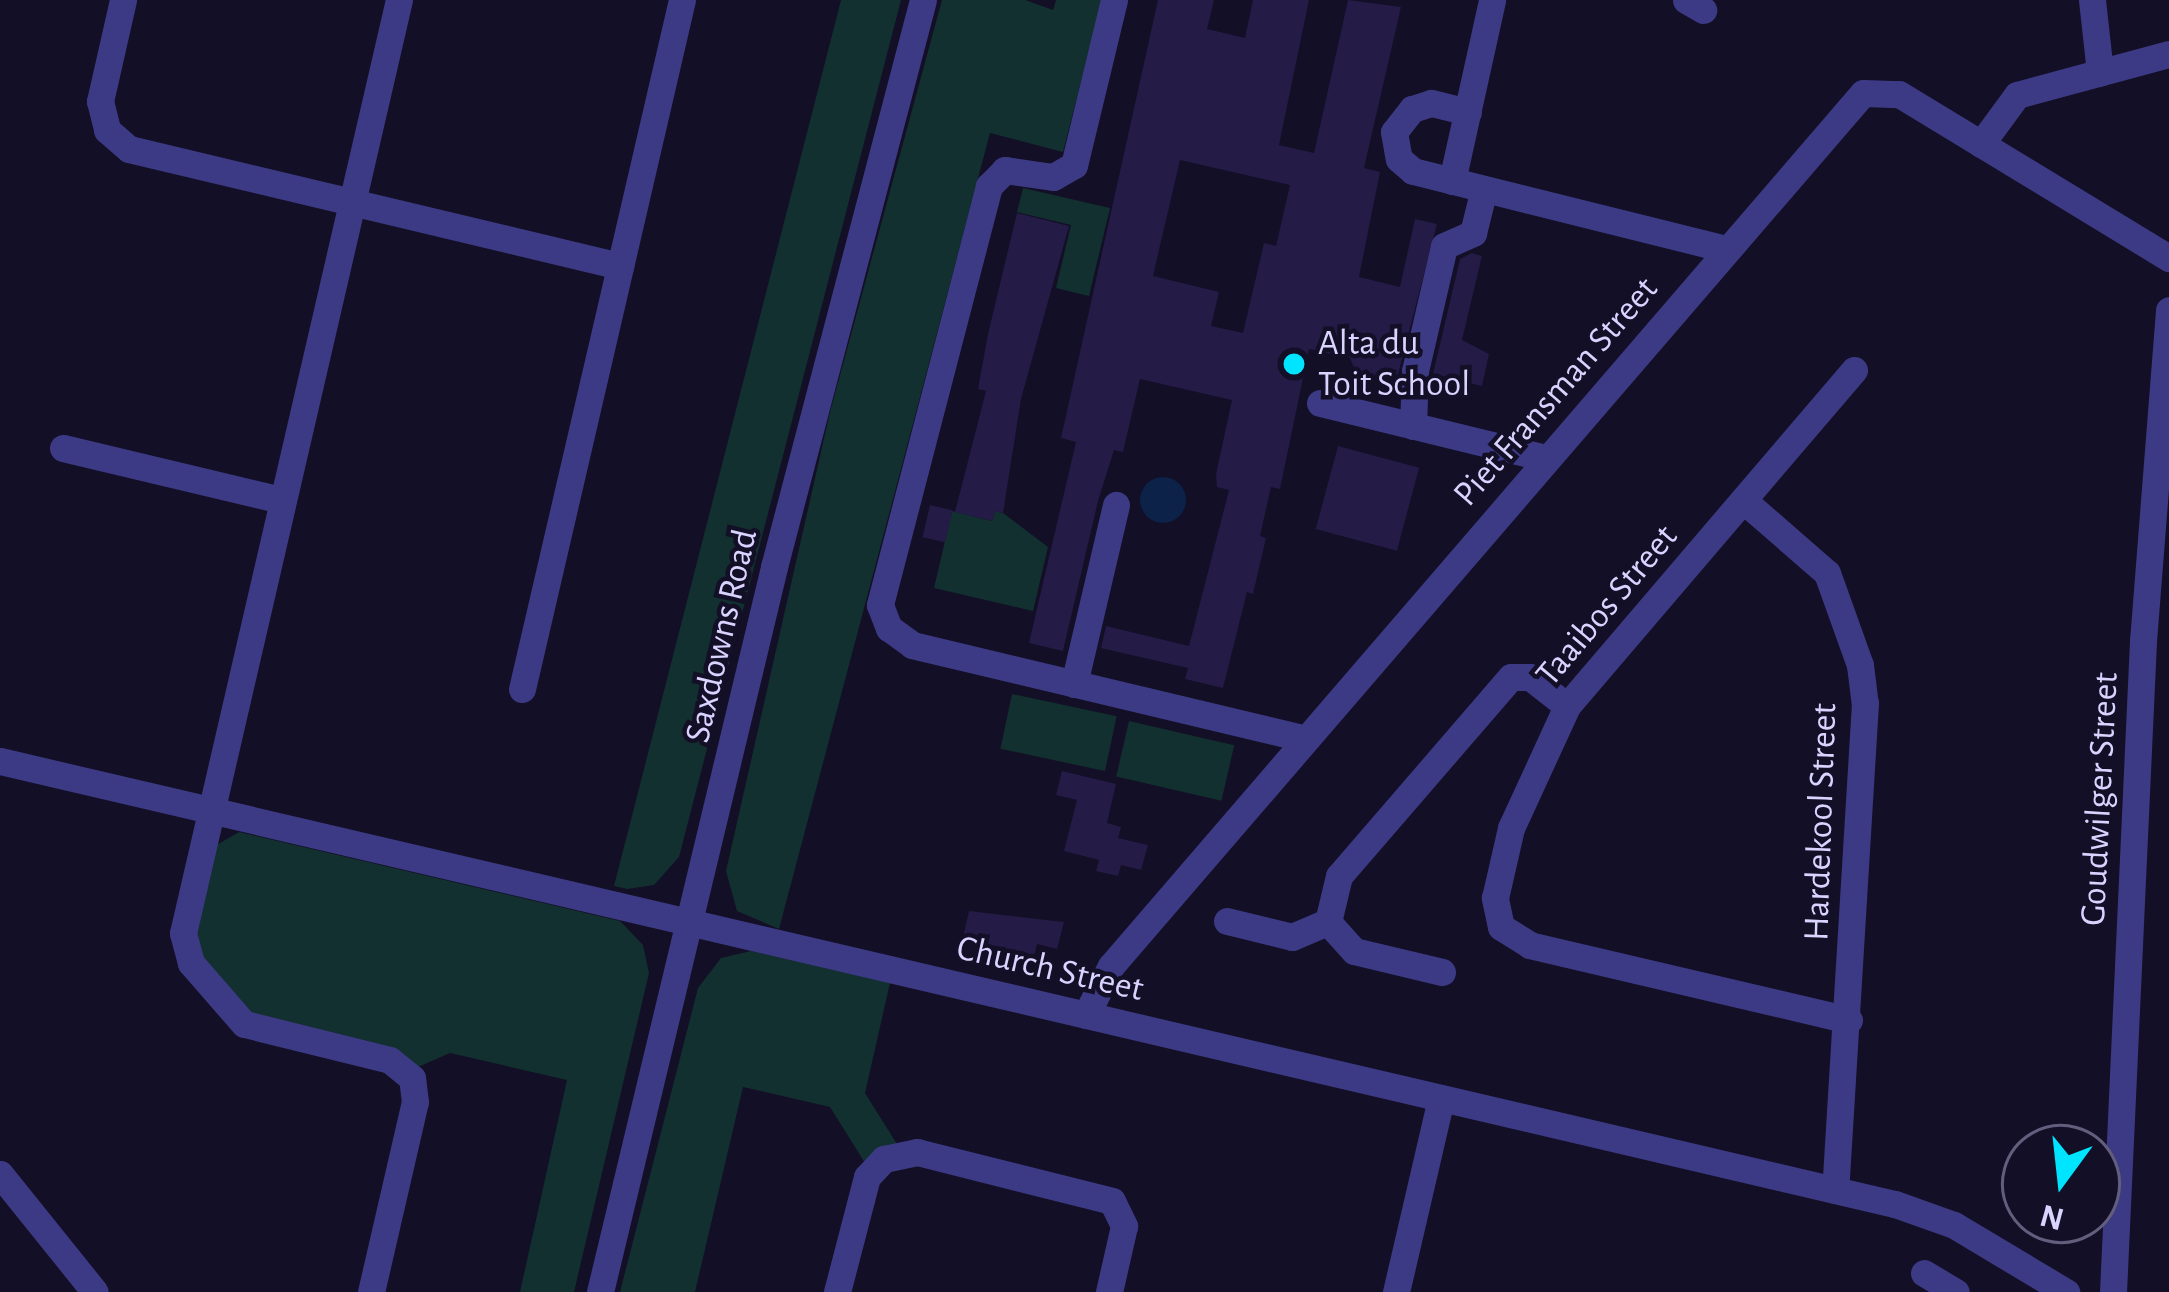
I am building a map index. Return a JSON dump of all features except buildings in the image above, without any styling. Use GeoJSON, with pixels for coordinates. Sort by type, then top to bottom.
{"type":"FeatureCollection","features":[{"type":"Feature","properties":{"kind":"street"},"geometry":{"type":"LineString","coordinates":[[123,0],[100,101],[114,138],[139,152],[620,266]]}},
{"type":"Feature","properties":{"kind":"street"},"geometry":{"type":"LineString","coordinates":[[371,1292],[415,1102],[412,1078],[390,1060],[253,1028],[191,963],[183,922],[399,0]]}},
{"type":"Feature","properties":{"kind":"street"},"geometry":{"type":"LineString","coordinates":[[522,689],[682,0]]}},
{"type":"Feature","properties":{"kind":"street","name":"Saxdowns Road"},"geometry":{"type":"LineString","coordinates":[[600,1292],[774,567],[923,0]]}},
{"type":"Feature","properties":{"kind":"street"},"geometry":{"type":"LineString","coordinates":[[1114,0],[1074,165],[1053,177],[1005,170],[989,186],[881,593],[889,628],[912,645],[1306,739]]}},
{"type":"Feature","properties":{"kind":"street"},"geometry":{"type":"LineString","coordinates":[[1452,181],[1492,0]]}},
{"type":"Feature","properties":{"kind":"street"},"geometry":{"type":"LineString","coordinates":[[2092,0],[2100,73]]}},
{"type":"Feature","properties":{"kind":"street"},"geometry":{"type":"LineString","coordinates":[[1981,144],[2018,95],[2169,54]]}},
{"type":"Feature","properties":{"kind":"street","name":"Piet Fransman Street"},"geometry":{"type":"LineString","coordinates":[[1086,1015],[1111,966],[1854,99],[1892,92],[2169,258]]}},
{"type":"Feature","properties":{"kind":"street"},"geometry":{"type":"LineString","coordinates":[[1468,112],[1421,105],[1394,132],[1405,166],[1726,249]]}},
{"type":"Feature","properties":{"kind":"street"},"geometry":{"type":"LineString","coordinates":[[1413,426],[1415,371],[1444,246],[1473,233],[1484,189]]}},
{"type":"Feature","properties":{"kind":"street","name":"Goudwilger Street"},"geometry":{"type":"LineString","coordinates":[[2113,1292],[2156,644],[2169,310]]}},
{"type":"Feature","properties":{"kind":"street","name":"Taaibos Street"},"geometry":{"type":"LineString","coordinates":[[1849,1020],[1530,945],[1501,927],[1495,898],[1511,828],[1567,706],[1854,370]]}},
{"type":"Feature","properties":{"kind":"street"},"geometry":{"type":"LineString","coordinates":[[1320,403],[1546,458]]}},
{"type":"Feature","properties":{"kind":"street"},"geometry":{"type":"LineString","coordinates":[[63,448],[282,500]]}},
{"type":"Feature","properties":{"kind":"street","name":"Hardekool Street"},"geometry":{"type":"LineString","coordinates":[[1743,500],[1827,573],[1860,665],[1849,1020],[1835,1190]]}},
{"type":"Feature","properties":{"kind":"street"},"geometry":{"type":"LineString","coordinates":[[1075,683],[1116,506]]}},
{"type":"Feature","properties":{"kind":"street"},"geometry":{"type":"LineString","coordinates":[[1328,922],[1340,876],[1505,682],[1530,676],[1567,706]]}},
{"type":"Feature","properties":{"kind":"street","name":"Church Street"},"geometry":{"type":"LineString","coordinates":[[0,761],[1835,1190],[1954,1225],[2066,1292]]}},
{"type":"Feature","properties":{"kind":"street"},"geometry":{"type":"LineString","coordinates":[[1227,921],[1292,937],[1328,922]]}},
{"type":"Feature","properties":{"kind":"street"},"geometry":{"type":"LineString","coordinates":[[1328,922],[1354,951],[1442,972]]}},
{"type":"Feature","properties":{"kind":"street"},"geometry":{"type":"LineString","coordinates":[[1396,1292],[1441,1098]]}},
{"type":"Feature","properties":{"kind":"street"},"geometry":{"type":"LineString","coordinates":[[837,1292],[861,1189],[895,1154],[917,1152],[1095,1192],[1119,1209],[1123,1235],[1109,1292]]}},
{"type":"Feature","properties":{"kind":"street"},"geometry":{"type":"LineString","coordinates":[[0,1174],[95,1292]]}},
{"type":"Feature","properties":{"kind":"street"},"geometry":{"type":"LineString","coordinates":[[1924,1273],[1956,1292]]}},
{"type":"Feature","properties":{"kind":"green space"},"geometry":{"type":"Polygon","coordinates":[[[841,0],[901,0],[679,857],[654,885],[614,886],[841,0]]]}},
{"type":"Feature","properties":{"kind":"green space"},"geometry":{"type":"Polygon","coordinates":[[[942,0],[1025,0],[1053,10],[1056,0],[1102,0],[1063,152],[990,133],[779,929],[737,911],[726,871],[830,412],[942,0]]]}},
{"type":"Feature","properties":{"kind":"green space"},"geometry":{"type":"Polygon","coordinates":[[[1023,188],[1110,208],[1089,296],[1056,288],[1071,225],[1017,212],[1023,188]]]}},
{"type":"Feature","properties":{"kind":"green space"},"geometry":{"type":"Polygon","coordinates":[[[952,511],[992,521],[995,511],[1003,513],[1048,547],[1033,611],[934,588],[952,511]]]}},
{"type":"Feature","properties":{"kind":"green space"},"geometry":{"type":"Polygon","coordinates":[[[1012,694],[1117,716],[1105,771],[1000,749],[1012,694]]]}},
{"type":"Feature","properties":{"kind":"green space"},"geometry":{"type":"Polygon","coordinates":[[[1129,721],[1234,745],[1221,801],[1116,777],[1129,721]]]}},
{"type":"Feature","properties":{"kind":"green space"},"geometry":{"type":"Polygon","coordinates":[[[239,832],[620,921],[643,945],[649,973],[574,1292],[520,1292],[567,1080],[450,1053],[418,1067],[248,1014],[205,965],[194,936],[215,846],[239,832]]]}},
{"type":"Feature","properties":{"kind":"green space"},"geometry":{"type":"Polygon","coordinates":[[[751,951],[890,983],[865,1093],[897,1144],[865,1163],[830,1107],[743,1087],[695,1292],[620,1292],[698,988],[721,958],[751,951]]]}},
{"type":"Feature","properties":{"kind":"water"},"geometry":{"type":"Polygon","coordinates":[[[1163,477],[1179,484],[1186,500],[1179,516],[1163,523],[1147,516],[1140,500],[1147,484],[1163,477]]]}},
{"type":"Feature","properties":{"kind":"place","name":"Alta du Toit School"},"geometry":{"type":"Point","coordinates":[1294,364]}}]}
